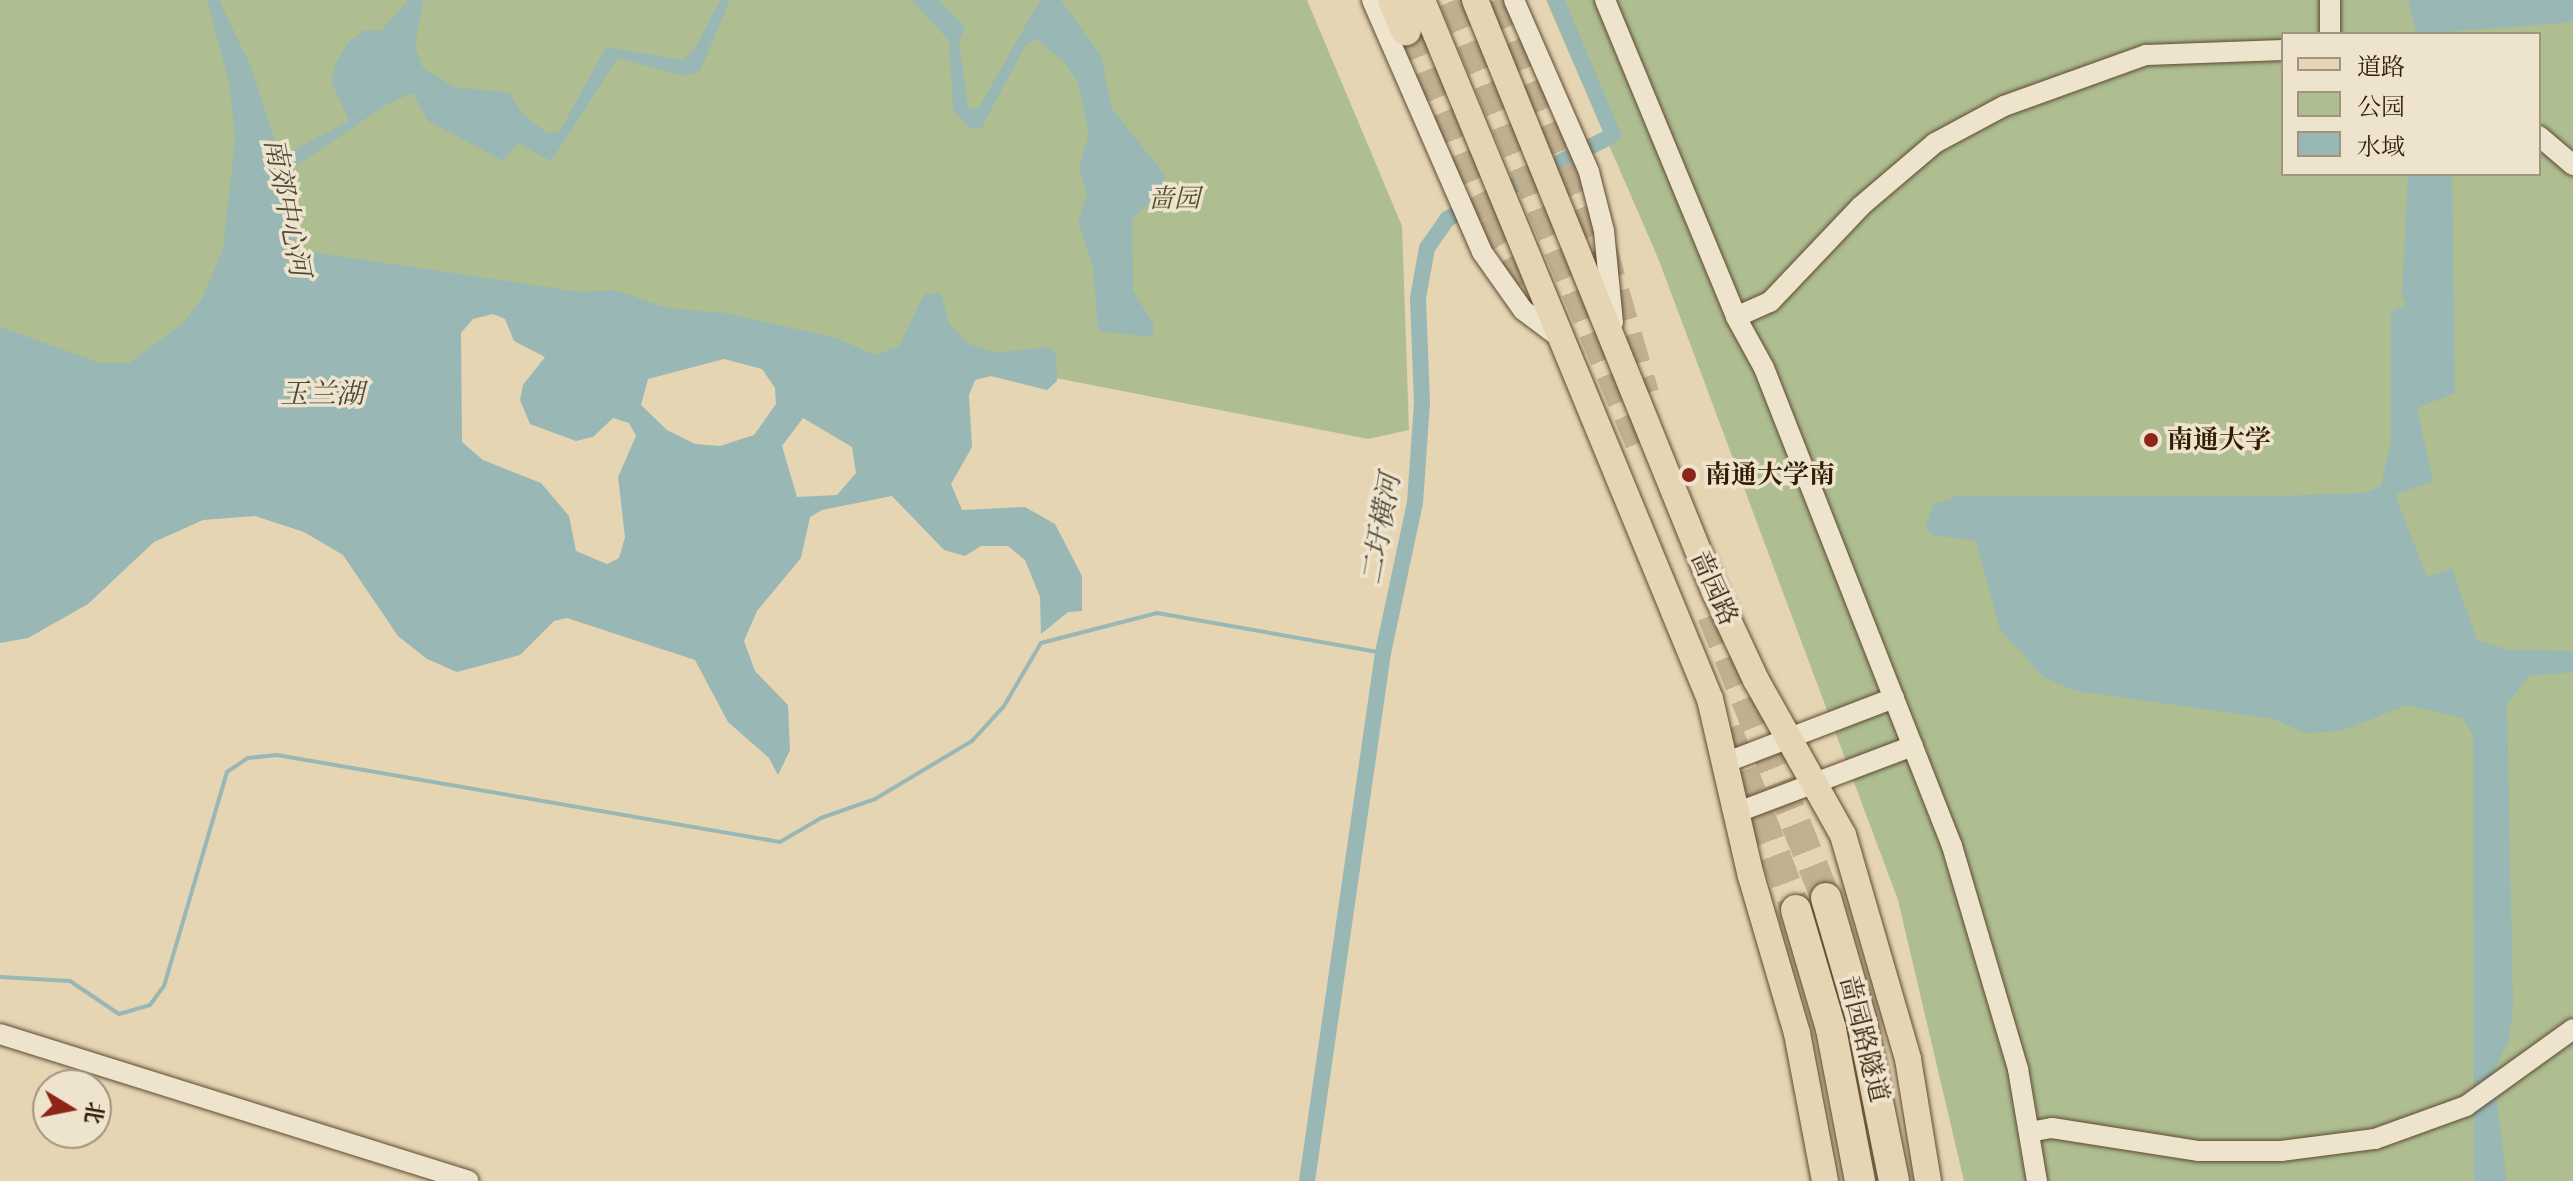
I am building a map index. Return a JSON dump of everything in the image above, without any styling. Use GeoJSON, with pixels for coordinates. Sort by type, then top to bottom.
{"type":"FeatureCollection","features":[{"type":"Feature","properties":{"kind":"highway"},"geometry":{"type":"LineString","coordinates":[[1393,0],[1406,30]]}},
{"type":"Feature","properties":{"kind":"highway","name":"啬园路隧道"},"geometry":{"type":"LineString","coordinates":[[1826,898],[1862,1022],[1894,1181]]}},
{"type":"Feature","properties":{"kind":"highway","name":"啬园路隧道"},"geometry":{"type":"LineString","coordinates":[[1796,910],[1831,1029],[1860,1181]]}},
{"type":"Feature","properties":{"kind":"main road","name":"啬园路"},"geometry":{"type":"LineString","coordinates":[[1422,0],[1568,344],[1710,699],[1797,1033],[1825,1181]]}},
{"type":"Feature","properties":{"kind":"main road","name":"啬园路"},"geometry":{"type":"LineString","coordinates":[[1475,0],[1583,257],[1620,367],[1714,590],[1789,740],[1815,783],[1868,904],[1908,1059],[1928,1181]]}},
{"type":"Feature","properties":{"kind":"street"},"geometry":{"type":"LineString","coordinates":[[1372,0],[1482,252],[1523,310],[1568,344]]}},
{"type":"Feature","properties":{"kind":"street"},"geometry":{"type":"LineString","coordinates":[[1514,0],[1589,172],[1604,231],[1620,367]]}},
{"type":"Feature","properties":{"kind":"street"},"geometry":{"type":"LineString","coordinates":[[1605,0],[1736,317],[1764,368],[1913,746],[1990,961],[2029,1132],[2037,1181]]}},
{"type":"Feature","properties":{"kind":"street"},"geometry":{"type":"LineString","coordinates":[[2330,0],[2330,32]]}},
{"type":"Feature","properties":{"kind":"street"},"geometry":{"type":"LineString","coordinates":[[1736,317],[1770,302],[1861,206],[1935,143],[2004,106],[2146,55],[2281,50]]}},
{"type":"Feature","properties":{"kind":"street"},"geometry":{"type":"LineString","coordinates":[[2541,138],[2573,165]]}},
{"type":"Feature","properties":{"kind":"street"},"geometry":{"type":"LineString","coordinates":[[1727,762],[1894,698]]}},
{"type":"Feature","properties":{"kind":"street"},"geometry":{"type":"LineString","coordinates":[[1738,812],[1913,746]]}},
{"type":"Feature","properties":{"kind":"street"},"geometry":{"type":"LineString","coordinates":[[2029,1132],[2052,1128],[2199,1151],[2281,1151],[2375,1139],[2466,1106],[2496,1089],[2573,1029]]}},
{"type":"Feature","properties":{"kind":"street"},"geometry":{"type":"LineString","coordinates":[[0,1034],[469,1181]]}},
{"type":"Feature","properties":{"kind":"green space","name":"啬园"},"geometry":{"type":"Polygon","coordinates":[[[0,0],[1307,0],[1402,226],[1409,430],[1368,439],[979,363],[806,360],[396,280],[142,403],[0,344],[0,0]]]}},
{"type":"Feature","properties":{"kind":"green space","name":"南通大学"},"geometry":{"type":"Polygon","coordinates":[[[1546,0],[2573,0],[2573,1181],[1964,1181],[1898,900],[1658,258],[1546,0]]]}},
{"type":"Feature","properties":{"kind":"water","name":"玉兰湖"},"geometry":{"type":"Polygon","coordinates":[[[207,0],[219,0],[251,67],[279,153],[286,154],[349,121],[331,80],[348,43],[364,30],[381,31],[408,0],[423,0],[415,46],[423,68],[454,87],[510,93],[522,113],[548,134],[560,131],[606,47],[682,60],[694,50],[720,0],[730,0],[700,71],[684,76],[618,58],[551,161],[517,143],[503,161],[427,120],[413,93],[389,103],[284,174],[297,250],[581,292],[615,290],[667,308],[726,313],[836,338],[875,355],[899,346],[924,294],[941,293],[949,323],[967,343],[995,353],[1047,347],[1056,352],[1057,381],[1047,390],[991,376],[975,380],[969,395],[972,447],[951,484],[962,510],[1025,507],[1055,524],[1082,576],[1082,611],[1068,612],[1041,634],[1040,597],[1025,560],[1008,546],[981,546],[965,556],[944,550],[892,496],[822,510],[810,517],[801,558],[757,611],[744,641],[755,671],[788,705],[790,750],[778,775],[769,758],[728,722],[695,660],[567,618],[554,621],[520,655],[457,672],[427,659],[398,636],[343,555],[304,532],[255,516],[203,520],[154,542],[88,604],[28,638],[0,643],[0,327],[100,363],[129,363],[182,324],[202,299],[223,249],[235,141],[230,86],[207,0]],[[493,314],[473,319],[461,333],[462,442],[483,460],[541,483],[569,516],[576,551],[607,564],[619,558],[625,537],[618,477],[636,436],[629,423],[613,418],[593,437],[576,441],[530,424],[520,400],[523,385],[545,357],[514,341],[505,319],[493,314]],[[724,359],[648,379],[641,405],[667,430],[695,444],[720,446],[754,435],[776,404],[775,388],[762,369],[724,359]],[[803,418],[782,446],[797,497],[837,495],[856,473],[852,447],[803,418]]]}},
{"type":"Feature","properties":{"kind":"water"},"geometry":{"type":"Polygon","coordinates":[[[912,0],[939,0],[965,27],[959,42],[968,108],[978,109],[1040,0],[1061,0],[1101,56],[1112,109],[1165,175],[1163,190],[1132,219],[1133,291],[1154,325],[1152,337],[1098,331],[1093,266],[1078,222],[1087,195],[1079,168],[1089,133],[1078,83],[1065,63],[1037,39],[1025,46],[981,129],[969,128],[953,109],[949,41],[912,0]]]}},
{"type":"Feature","properties":{"kind":"water"},"geometry":{"type":"Polygon","coordinates":[[[2408,0],[2573,0],[2573,22],[2416,32],[2408,0]]]}},
{"type":"Feature","properties":{"kind":"water"},"geometry":{"type":"Polygon","coordinates":[[[2408,176],[2452,176],[2455,393],[2417,408],[2433,481],[2395,495],[2427,577],[2452,569],[2477,640],[2508,650],[2573,651],[2573,672],[2529,676],[2507,704],[2513,1008],[2509,1040],[2493,1072],[2507,1181],[2474,1181],[2473,735],[2463,718],[2407,705],[2341,731],[2305,733],[2274,719],[2077,691],[2045,678],[2000,630],[1976,541],[1933,535],[1925,528],[1933,505],[1958,496],[2279,496],[2365,493],[2381,486],[2391,441],[2391,312],[2406,305],[2402,296],[2408,176]]]}},
{"type":"Feature","properties":{"kind":"waterway","name":"二圩横河"},"geometry":{"type":"LineString","coordinates":[[1307,1181],[1383,653],[1415,503],[1422,403],[1418,298],[1427,248],[1447,219],[1613,135],[1556,0]]}},
{"type":"Feature","properties":{"kind":"waterway"},"geometry":{"type":"LineString","coordinates":[[0,977],[70,981],[119,1014],[150,1005],[164,986],[227,772],[248,758],[277,755],[780,842],[821,818],[875,799],[972,741],[1004,706],[1041,643],[1157,613],[1383,653]]}},
{"type":"Feature","properties":{"kind":"tunnel"},"geometry":{"type":"LineString","coordinates":[[1454,0],[1641,445]]}},
{"type":"Feature","properties":{"kind":"tunnel"},"geometry":{"type":"LineString","coordinates":[[1495,0],[1602,249],[1644,394]]}},
{"type":"Feature","properties":{"kind":"tunnel"},"geometry":{"type":"LineString","coordinates":[[1406,30],[1486,219],[1550,331]]}},
{"type":"Feature","properties":{"kind":"tunnel"},"geometry":{"type":"LineString","coordinates":[[1712,615],[1826,898]]}},
{"type":"Feature","properties":{"kind":"tunnel"},"geometry":{"type":"LineString","coordinates":[[1727,729],[1796,910]]}},
{"type":"Feature","properties":{"kind":"place","name":"南通大学"},"geometry":{"type":"Point","coordinates":[2151,440]}},
{"type":"Feature","properties":{"kind":"place","name":"南通大学南"},"geometry":{"type":"Point","coordinates":[1689,475]}},
{"type":"Feature","properties":{"kind":"water label","name":"南郊中心河"},"geometry":{"type":"Point","coordinates":[288,207]}}]}
